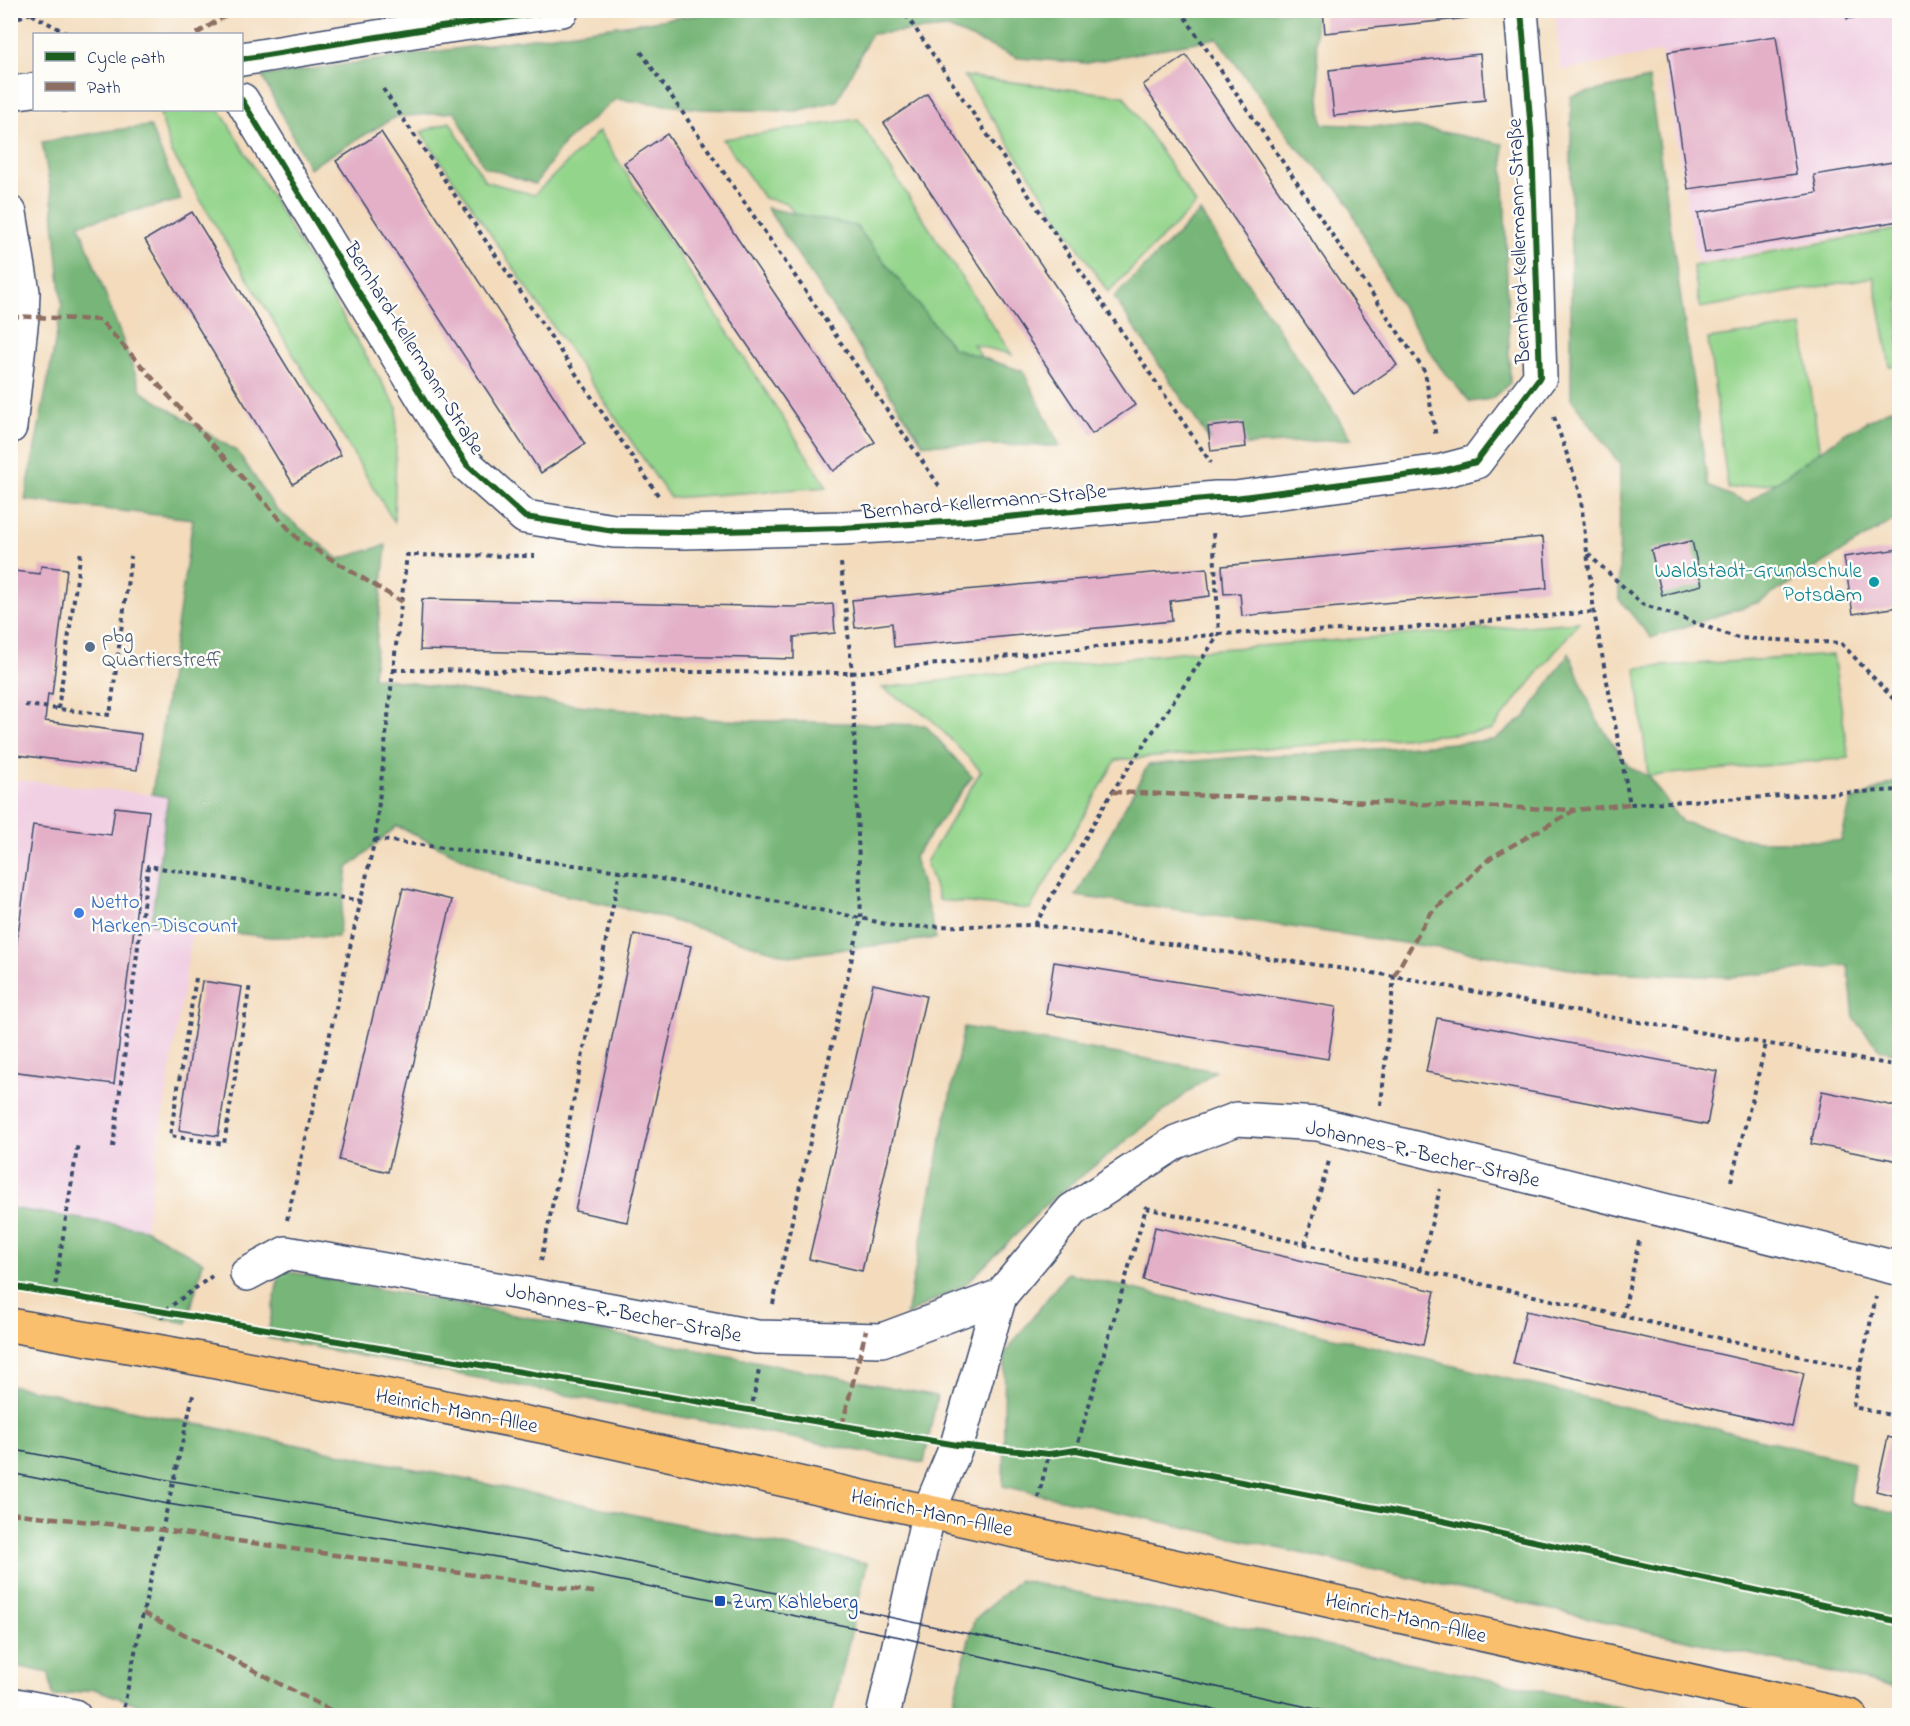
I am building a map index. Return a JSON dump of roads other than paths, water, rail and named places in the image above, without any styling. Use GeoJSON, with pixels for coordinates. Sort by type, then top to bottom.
{"type":"FeatureCollection","features":[{"type":"Feature","properties":{"kind":"main road","name":"Heinrich-Mann-Allee"},"geometry":{"type":"LineString","coordinates":[[10,1325],[201,1359],[551,1428],[1850,1716]]}},
{"type":"Feature","properties":{"kind":"street"},"geometry":{"type":"LineString","coordinates":[[243,59],[420,20],[562,10]]}},
{"type":"Feature","properties":{"kind":"street","name":"Bernhard-Kellermann-Straße"},"geometry":{"type":"LineString","coordinates":[[243,102],[429,408],[467,465],[525,517],[614,531],[684,532],[842,528],[963,521],[1235,498],[1442,471],[1476,462],[1540,377],[1533,143],[1521,10]]}},
{"type":"Feature","properties":{"kind":"street"},"geometry":{"type":"LineString","coordinates":[[10,93],[33,90]]}},
{"type":"Feature","properties":{"kind":"street"},"geometry":{"type":"LineString","coordinates":[[10,213],[23,292],[10,427]]}},
{"type":"Feature","properties":{"kind":"street","name":"Johannes-R.-Becher-Straße"},"geometry":{"type":"LineString","coordinates":[[928,1510],[957,1445],[1000,1296],[1072,1210],[1176,1142],[1237,1119],[1318,1124],[1891,1268]]}},
{"type":"Feature","properties":{"kind":"street","name":"Johannes-R.-Becher-Straße"},"geometry":{"type":"LineString","coordinates":[[233,1273],[286,1253],[766,1338],[882,1340],[1000,1296]]}},
{"type":"Feature","properties":{"kind":"street"},"geometry":{"type":"LineString","coordinates":[[883,1716],[928,1510]]}},
{"type":"Feature","properties":{"kind":"street"},"geometry":{"type":"LineString","coordinates":[[10,1704],[74,1716]]}},
{"type":"Feature","properties":{"kind":"tram line"},"geometry":{"type":"LineString","coordinates":[[10,1449],[173,1481],[534,1542],[1348,1716]]}},
{"type":"Feature","properties":{"kind":"tram line"},"geometry":{"type":"LineString","coordinates":[[10,1473],[168,1504],[528,1562],[900,1637],[1245,1716]]}},
{"type":"Feature","properties":{"kind":"place","name":"Waldstadt-Grundschule Potsdam"},"geometry":{"type":"Point","coordinates":[1874,582]}},
{"type":"Feature","properties":{"kind":"place","name":"pbg Quartierstreff"},"geometry":{"type":"Point","coordinates":[90,647]}},
{"type":"Feature","properties":{"kind":"place","name":"Netto Marken-Discount"},"geometry":{"type":"Point","coordinates":[79,913]}},
{"type":"Feature","properties":{"kind":"place","name":"Zum Kahleberg"},"geometry":{"type":"Point","coordinates":[720,1601]}}]}
